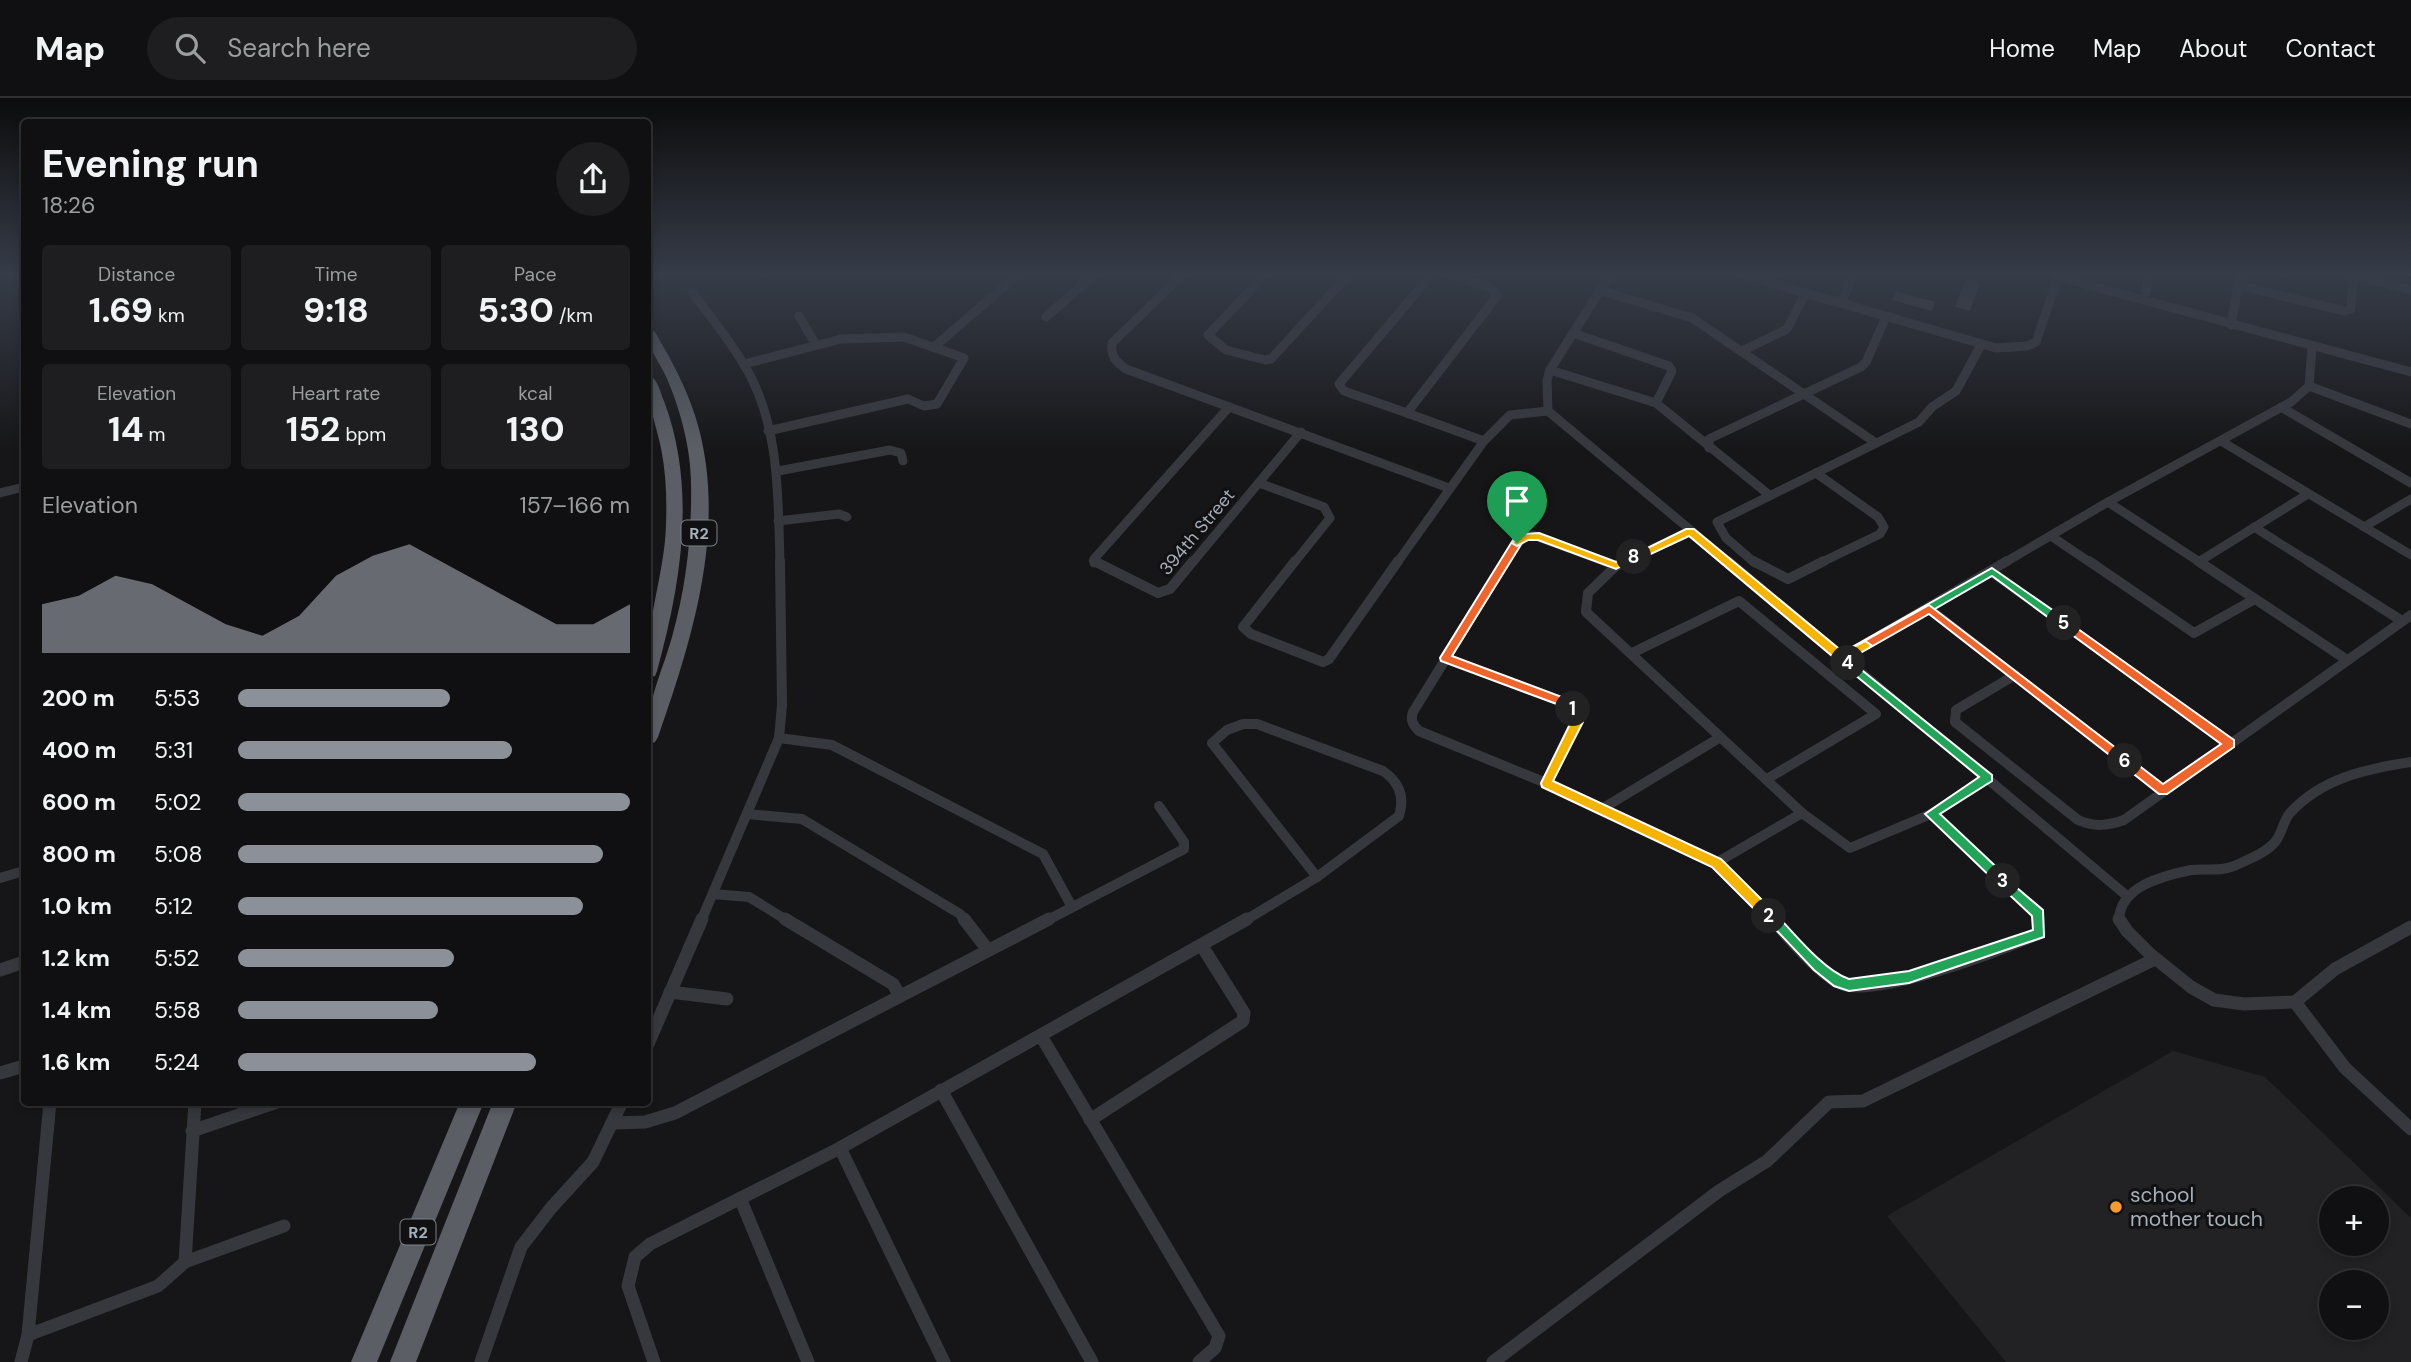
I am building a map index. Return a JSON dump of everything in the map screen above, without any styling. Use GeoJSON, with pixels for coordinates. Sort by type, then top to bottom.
{"type":"FeatureCollection","features":[{"type":"Feature","properties":{"kind":"highway","name":"R2"},"geometry":{"type":"LineString","coordinates":[[651,338],[674,381],[690,426],[698,455],[701,517],[689,614],[651,729]]}},
{"type":"Feature","properties":{"kind":"highway","name":"R2"},"geometry":{"type":"LineString","coordinates":[[651,389],[668,440],[675,506],[674,545],[663,615],[651,660]]}},
{"type":"Feature","properties":{"kind":"highway","name":"R2"},"geometry":{"type":"LineString","coordinates":[[363,1362],[470,1106]]}},
{"type":"Feature","properties":{"kind":"highway","name":"R2"},"geometry":{"type":"LineString","coordinates":[[403,1362],[503,1106]]}},
{"type":"Feature","properties":{"kind":"street"},"geometry":{"type":"LineString","coordinates":[[651,1037],[779,738],[782,705],[778,471],[761,402],[744,364],[722,333]]}},
{"type":"Feature","properties":{"kind":"street"},"geometry":{"type":"LineString","coordinates":[[809,333],[816,345]]}},
{"type":"Feature","properties":{"kind":"street"},"geometry":{"type":"LineString","coordinates":[[934,347],[950,333]]}},
{"type":"Feature","properties":{"kind":"street"},"geometry":{"type":"LineString","coordinates":[[1122,333],[1112,343],[1111,355],[1126,369],[1449,488]]}},
{"type":"Feature","properties":{"kind":"street"},"geometry":{"type":"LineString","coordinates":[[1210,333],[1208,335],[1213,343],[1258,361],[1271,359],[1295,333]]}},
{"type":"Feature","properties":{"kind":"street"},"geometry":{"type":"LineString","coordinates":[[1382,333],[1339,384],[1344,391],[1485,441]]}},
{"type":"Feature","properties":{"kind":"street"},"geometry":{"type":"LineString","coordinates":[[1407,413],[1469,333]]}},
{"type":"Feature","properties":{"kind":"street"},"geometry":{"type":"LineString","coordinates":[[1716,333],[1876,443]]}},
{"type":"Feature","properties":{"kind":"street"},"geometry":{"type":"LineString","coordinates":[[1744,350],[1779,333]]}},
{"type":"Feature","properties":{"kind":"street"},"geometry":{"type":"LineString","coordinates":[[1709,448],[1709,439],[1807,395],[1866,362],[1878,333]]}},
{"type":"Feature","properties":{"kind":"street"},"geometry":{"type":"LineString","coordinates":[[1940,333],[1996,348],[2018,348],[2036,342],[2039,333]]}},
{"type":"Feature","properties":{"kind":"street"},"geometry":{"type":"LineString","coordinates":[[2260,333],[2411,372]]}},
{"type":"Feature","properties":{"kind":"street"},"geometry":{"type":"LineString","coordinates":[[1656,403],[1672,371],[1669,366],[1573,334],[1550,370],[1546,394],[1548,411],[2127,895]]}},
{"type":"Feature","properties":{"kind":"street"},"geometry":{"type":"LineString","coordinates":[[744,364],[841,339],[904,337],[964,358],[937,404],[924,405],[908,399],[768,431]]}},
{"type":"Feature","properties":{"kind":"street"},"geometry":{"type":"LineString","coordinates":[[1814,472],[1878,517],[1884,527],[1880,534],[1791,578],[1774,576],[1723,536],[1717,522],[1768,494],[1814,472],[1876,443],[1919,422],[1932,407],[1956,391],[1982,345]]}},
{"type":"Feature","properties":{"kind":"street"},"geometry":{"type":"LineString","coordinates":[[1842,658],[2108,502],[2281,407],[2309,386],[2312,347]]}},
{"type":"Feature","properties":{"kind":"street"},"geometry":{"type":"LineString","coordinates":[[1550,370],[1656,403],[1768,494]]}},
{"type":"Feature","properties":{"kind":"street"},"geometry":{"type":"LineString","coordinates":[[2309,386],[2411,424]]}},
{"type":"Feature","properties":{"kind":"street","name":"394th Street"},"geometry":{"type":"LineString","coordinates":[[1229,407],[1094,559],[1094,563],[1158,593],[1170,589],[1301,432]]}},
{"type":"Feature","properties":{"kind":"street"},"geometry":{"type":"LineString","coordinates":[[2281,407],[2411,483]]}},
{"type":"Feature","properties":{"kind":"street"},"geometry":{"type":"LineString","coordinates":[[1259,483],[1324,507],[1329,518],[1243,627],[1251,634],[1323,662],[1329,659],[1485,441],[1510,415],[1548,411]]}},
{"type":"Feature","properties":{"kind":"street"},"geometry":{"type":"LineString","coordinates":[[2221,441],[2411,555]]}},
{"type":"Feature","properties":{"kind":"street"},"geometry":{"type":"LineString","coordinates":[[778,471],[890,450],[901,453],[903,461]]}},
{"type":"Feature","properties":{"kind":"street"},"geometry":{"type":"LineString","coordinates":[[0,493],[21,488]]}},
{"type":"Feature","properties":{"kind":"street"},"geometry":{"type":"LineString","coordinates":[[2200,562],[2308,494]]}},
{"type":"Feature","properties":{"kind":"street"},"geometry":{"type":"LineString","coordinates":[[2364,527],[2411,499]]}},
{"type":"Feature","properties":{"kind":"street"},"geometry":{"type":"LineString","coordinates":[[2108,502],[2347,660]]}},
{"type":"Feature","properties":{"kind":"street"},"geometry":{"type":"LineString","coordinates":[[778,521],[839,514],[847,517]]}},
{"type":"Feature","properties":{"kind":"street"},"geometry":{"type":"LineString","coordinates":[[2015,675],[1956,710],[1955,722],[2086,824],[2098,827],[2124,820],[2407,618],[2254,527]]}},
{"type":"Feature","properties":{"kind":"street"},"geometry":{"type":"LineString","coordinates":[[1690,531],[1616,566],[1588,593],[1586,612],[1802,813],[1850,848],[1931,814],[1988,778]]}},
{"type":"Feature","properties":{"kind":"street"},"geometry":{"type":"LineString","coordinates":[[1616,566],[1539,536],[1520,538],[1413,712],[1411,720],[1414,726],[1419,731],[1546,783],[1716,863],[1819,966],[1831,977],[1849,985],[1909,977],[2039,933],[2038,914],[1931,814]]}},
{"type":"Feature","properties":{"kind":"street"},"geometry":{"type":"LineString","coordinates":[[2051,536],[2194,634],[2255,598]]}},
{"type":"Feature","properties":{"kind":"street"},"geometry":{"type":"LineString","coordinates":[[1992,572],[2230,744]]}},
{"type":"Feature","properties":{"kind":"street"},"geometry":{"type":"LineString","coordinates":[[1632,653],[1739,601],[1876,714],[1767,779]]}},
{"type":"Feature","properties":{"kind":"street"},"geometry":{"type":"LineString","coordinates":[[1929,608],[2163,790]]}},
{"type":"Feature","properties":{"kind":"street"},"geometry":{"type":"LineString","coordinates":[[1445,658],[1573,708],[1577,722],[1546,783]]}},
{"type":"Feature","properties":{"kind":"street"},"geometry":{"type":"LineString","coordinates":[[654,1362],[628,1286],[635,1257],[650,1244],[840,1148],[1202,946],[1317,877],[1399,816],[1402,798],[1395,781],[1383,771],[1257,724],[1227,728],[1212,743],[1317,877]]}},
{"type":"Feature","properties":{"kind":"street"},"geometry":{"type":"LineString","coordinates":[[779,738],[831,745],[1043,854],[1072,907]]}},
{"type":"Feature","properties":{"kind":"street"},"geometry":{"type":"LineString","coordinates":[[1600,810],[1719,738]]}},
{"type":"Feature","properties":{"kind":"street"},"geometry":{"type":"LineString","coordinates":[[2411,762],[2372,768],[2332,781],[2290,814],[2275,842],[2253,857],[2226,869],[2193,870],[2145,884],[2127,895],[2119,909],[2119,922],[2134,941],[2155,959],[2213,1000],[2238,1003],[2295,1002],[2309,986],[2332,969],[2411,927]]}},
{"type":"Feature","properties":{"kind":"street"},"geometry":{"type":"LineString","coordinates":[[614,1123],[645,1122],[674,1113],[1184,849],[1184,842],[1160,806]]}},
{"type":"Feature","properties":{"kind":"street"},"geometry":{"type":"LineString","coordinates":[[1716,863],[1802,813]]}},
{"type":"Feature","properties":{"kind":"street"},"geometry":{"type":"LineString","coordinates":[[747,814],[802,819],[960,914],[988,950]]}},
{"type":"Feature","properties":{"kind":"street"},"geometry":{"type":"LineString","coordinates":[[0,878],[21,872]]}},
{"type":"Feature","properties":{"kind":"street"},"geometry":{"type":"LineString","coordinates":[[713,894],[749,897],[893,984],[900,996]]}},
{"type":"Feature","properties":{"kind":"street"},"geometry":{"type":"LineString","coordinates":[[1090,1120],[1241,1024],[1244,1013],[1202,946]]}},
{"type":"Feature","properties":{"kind":"street"},"geometry":{"type":"LineString","coordinates":[[1493,1362],[1718,1191],[1766,1161],[1829,1102],[1863,1101],[2155,959]]}},
{"type":"Feature","properties":{"kind":"street"},"geometry":{"type":"LineString","coordinates":[[0,970],[21,963]]}},
{"type":"Feature","properties":{"kind":"street"},"geometry":{"type":"LineString","coordinates":[[670,992],[727,999]]}},
{"type":"Feature","properties":{"kind":"street"},"geometry":{"type":"LineString","coordinates":[[2295,1002],[2345,1068],[2411,1129]]}},
{"type":"Feature","properties":{"kind":"street"},"geometry":{"type":"LineString","coordinates":[[1041,1036],[1219,1336],[1219,1344],[1199,1362]]}},
{"type":"Feature","properties":{"kind":"street"},"geometry":{"type":"LineString","coordinates":[[0,1073],[21,1067]]}},
{"type":"Feature","properties":{"kind":"street"},"geometry":{"type":"LineString","coordinates":[[941,1090],[1092,1362]]}},
{"type":"Feature","properties":{"kind":"street"},"geometry":{"type":"LineString","coordinates":[[21,1362],[28,1335],[50,1106]]}},
{"type":"Feature","properties":{"kind":"street"},"geometry":{"type":"LineString","coordinates":[[185,1262],[195,1106]]}},
{"type":"Feature","properties":{"kind":"street"},"geometry":{"type":"LineString","coordinates":[[192,1131],[264,1106]]}},
{"type":"Feature","properties":{"kind":"street"},"geometry":{"type":"LineString","coordinates":[[481,1362],[521,1247],[551,1208],[593,1162],[620,1106]]}},
{"type":"Feature","properties":{"kind":"street"},"geometry":{"type":"LineString","coordinates":[[840,1148],[944,1362]]}},
{"type":"Feature","properties":{"kind":"street"},"geometry":{"type":"LineString","coordinates":[[740,1198],[808,1362]]}},
{"type":"Feature","properties":{"kind":"street"},"geometry":{"type":"LineString","coordinates":[[28,1335],[158,1286],[185,1262],[284,1226]]}},
{"type":"Feature","properties":{"kind":"shaded area","name":"school mother touch"},"geometry":{"type":"Polygon","coordinates":[[[2173,1051],[2265,1077],[2378,1186],[2319,1186],[2319,1256],[2389,1256],[2389,1197],[2411,1218],[2411,1362],[2006,1362],[1887,1216],[2173,1051]]]}},
{"type":"Feature","properties":{"kind":"place","name":"school mother touch"},"geometry":{"type":"Point","coordinates":[2116,1207]}},
{"type":"Feature","properties":{"kind":"route"},"geometry":{"type":"LineString","coordinates":[[1517,543],[1445,658],[1566,703],[1573,708],[1577,714],[1577,722],[1546,783],[1716,863],[1838,982],[1849,985],[1909,977],[2039,933],[2038,914],[1931,814],[1988,778],[1842,658],[1862,647],[1992,572],[2230,744],[2163,790],[1929,608],[1842,658],[1690,531],[1616,566],[1539,536],[1526,536],[1520,538],[1517,543]]}}]}
